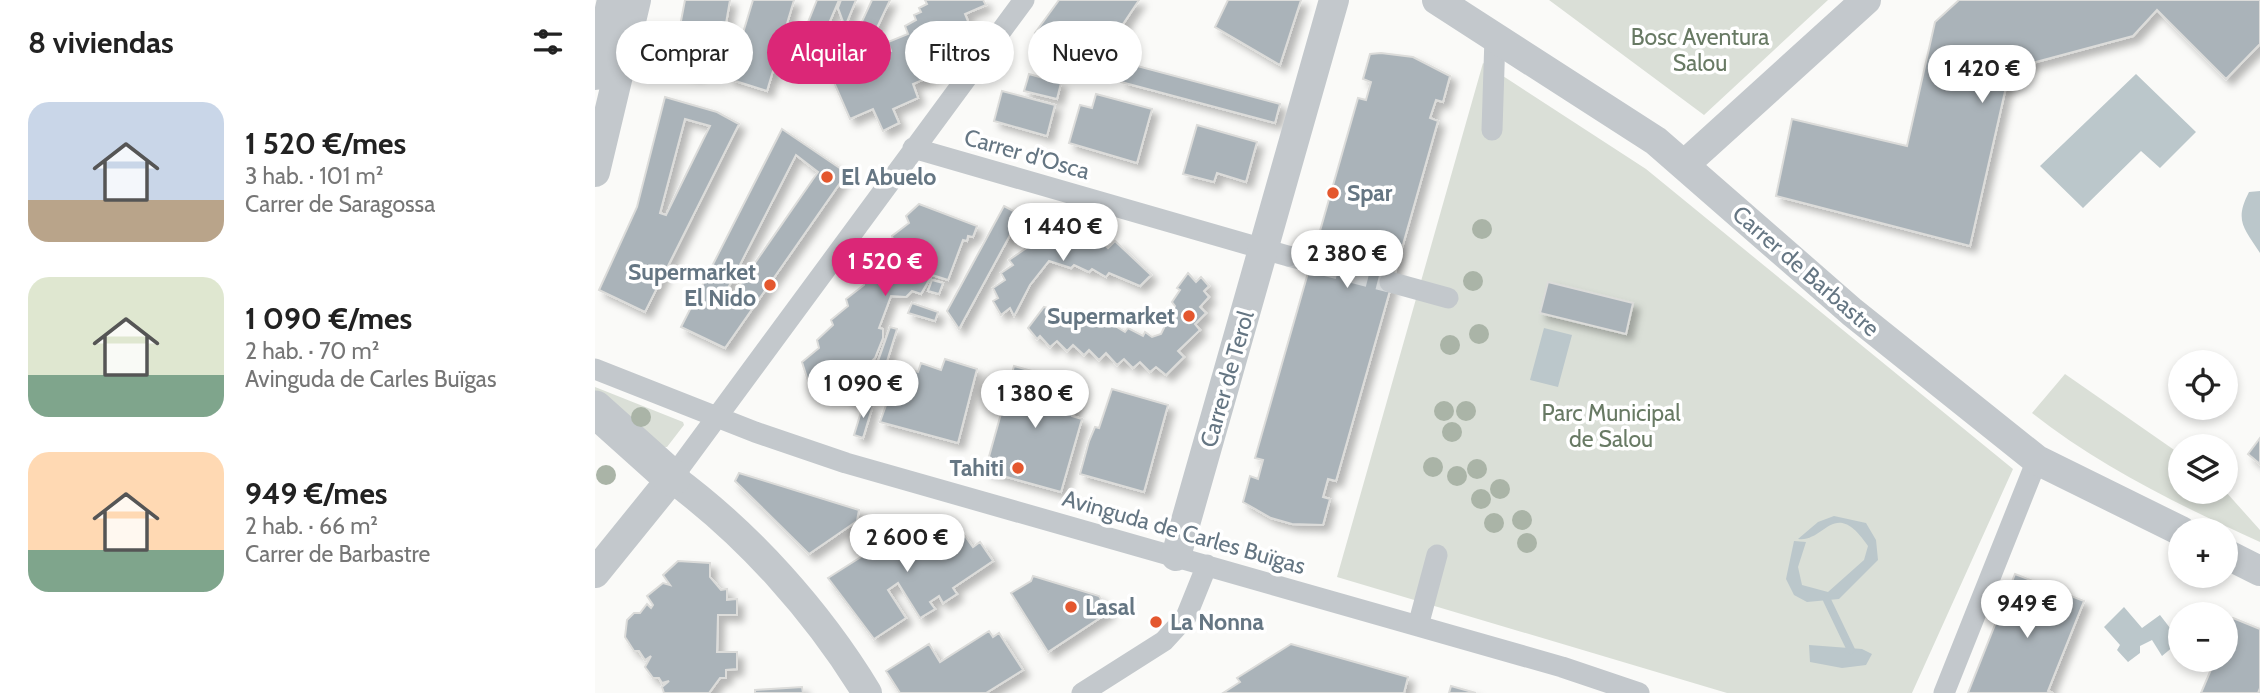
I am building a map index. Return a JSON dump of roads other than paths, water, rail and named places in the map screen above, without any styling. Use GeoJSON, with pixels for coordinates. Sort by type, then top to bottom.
{"type":"FeatureCollection","features":[{"type":"Feature","properties":{"kind":"street"},"geometry":{"type":"LineString","coordinates":[[595,75],[612,0]]}},
{"type":"Feature","properties":{"kind":"street"},"geometry":{"type":"LineString","coordinates":[[595,172],[636,0]]}},
{"type":"Feature","properties":{"kind":"street"},"geometry":{"type":"LineString","coordinates":[[597,567],[672,478],[1024,0]]}},
{"type":"Feature","properties":{"kind":"street","name":"Carrer de Terol"},"geometry":{"type":"LineString","coordinates":[[1176,556],[1276,252],[1334,0]]}},
{"type":"Feature","properties":{"kind":"street","name":"Carrer de Barbastre"},"geometry":{"type":"LineString","coordinates":[[1437,0],[1656,141],[1852,312],[2037,460],[2168,525]]}},
{"type":"Feature","properties":{"kind":"street"},"geometry":{"type":"LineString","coordinates":[[1684,165],[1866,0]]}},
{"type":"Feature","properties":{"kind":"street"},"geometry":{"type":"LineString","coordinates":[[1492,130],[1495,37]]}},
{"type":"Feature","properties":{"kind":"street","name":"Carrer d'Osca"},"geometry":{"type":"LineString","coordinates":[[913,148],[1276,252]]}},
{"type":"Feature","properties":{"kind":"street"},"geometry":{"type":"LineString","coordinates":[[1390,282],[1448,298]]}},
{"type":"Feature","properties":{"kind":"street","name":"Avinguda de Carles Buïgas"},"geometry":{"type":"LineString","coordinates":[[595,369],[846,463],[1585,674],[1632,692]]}},
{"type":"Feature","properties":{"kind":"street"},"geometry":{"type":"LineString","coordinates":[[595,409],[672,478]]}},
{"type":"Feature","properties":{"kind":"street"},"geometry":{"type":"LineString","coordinates":[[595,424],[703,501],[784,581],[867,693]]}},
{"type":"Feature","properties":{"kind":"street"},"geometry":{"type":"LineString","coordinates":[[1944,693],[2037,460]]}},
{"type":"Feature","properties":{"kind":"street"},"geometry":{"type":"LineString","coordinates":[[1418,626],[1437,555]]}},
{"type":"Feature","properties":{"kind":"street"},"geometry":{"type":"LineString","coordinates":[[2238,560],[2260,571]]}},
{"type":"Feature","properties":{"kind":"street"},"geometry":{"type":"LineString","coordinates":[[1082,693],[1164,641],[1186,617],[1207,565]]}},
{"type":"Feature","properties":{"kind":"waterway"},"geometry":{"type":"LineString","coordinates":[[1827,600],[1851,650]]}},
{"type":"Feature","properties":{"kind":"tunnel"},"geometry":{"type":"LineString","coordinates":[[1288,256],[1390,282]]}},
{"type":"Feature","properties":{"kind":"place","name":"El Abuelo"},"geometry":{"type":"Point","coordinates":[827,177]}},
{"type":"Feature","properties":{"kind":"place","name":"Spar"},"geometry":{"type":"Point","coordinates":[1333,193]}},
{"type":"Feature","properties":{"kind":"place","name":"Supermarket El Nido"},"geometry":{"type":"Point","coordinates":[770,285]}},
{"type":"Feature","properties":{"kind":"place","name":"Supermarket"},"geometry":{"type":"Point","coordinates":[1189,316]}},
{"type":"Feature","properties":{"kind":"place","name":"Tahiti"},"geometry":{"type":"Point","coordinates":[1018,468]}},
{"type":"Feature","properties":{"kind":"place","name":"Lasal"},"geometry":{"type":"Point","coordinates":[1071,607]}},
{"type":"Feature","properties":{"kind":"place","name":"La Nonna"},"geometry":{"type":"Point","coordinates":[1156,622]}},
{"type":"Feature","properties":{"kind":"park label","name":"Bosc Aventura Salou"},"geometry":{"type":"Point","coordinates":[1700,50]}},
{"type":"Feature","properties":{"kind":"park label","name":"Parc Municipal de Salou"},"geometry":{"type":"Point","coordinates":[1611,426]}}]}
